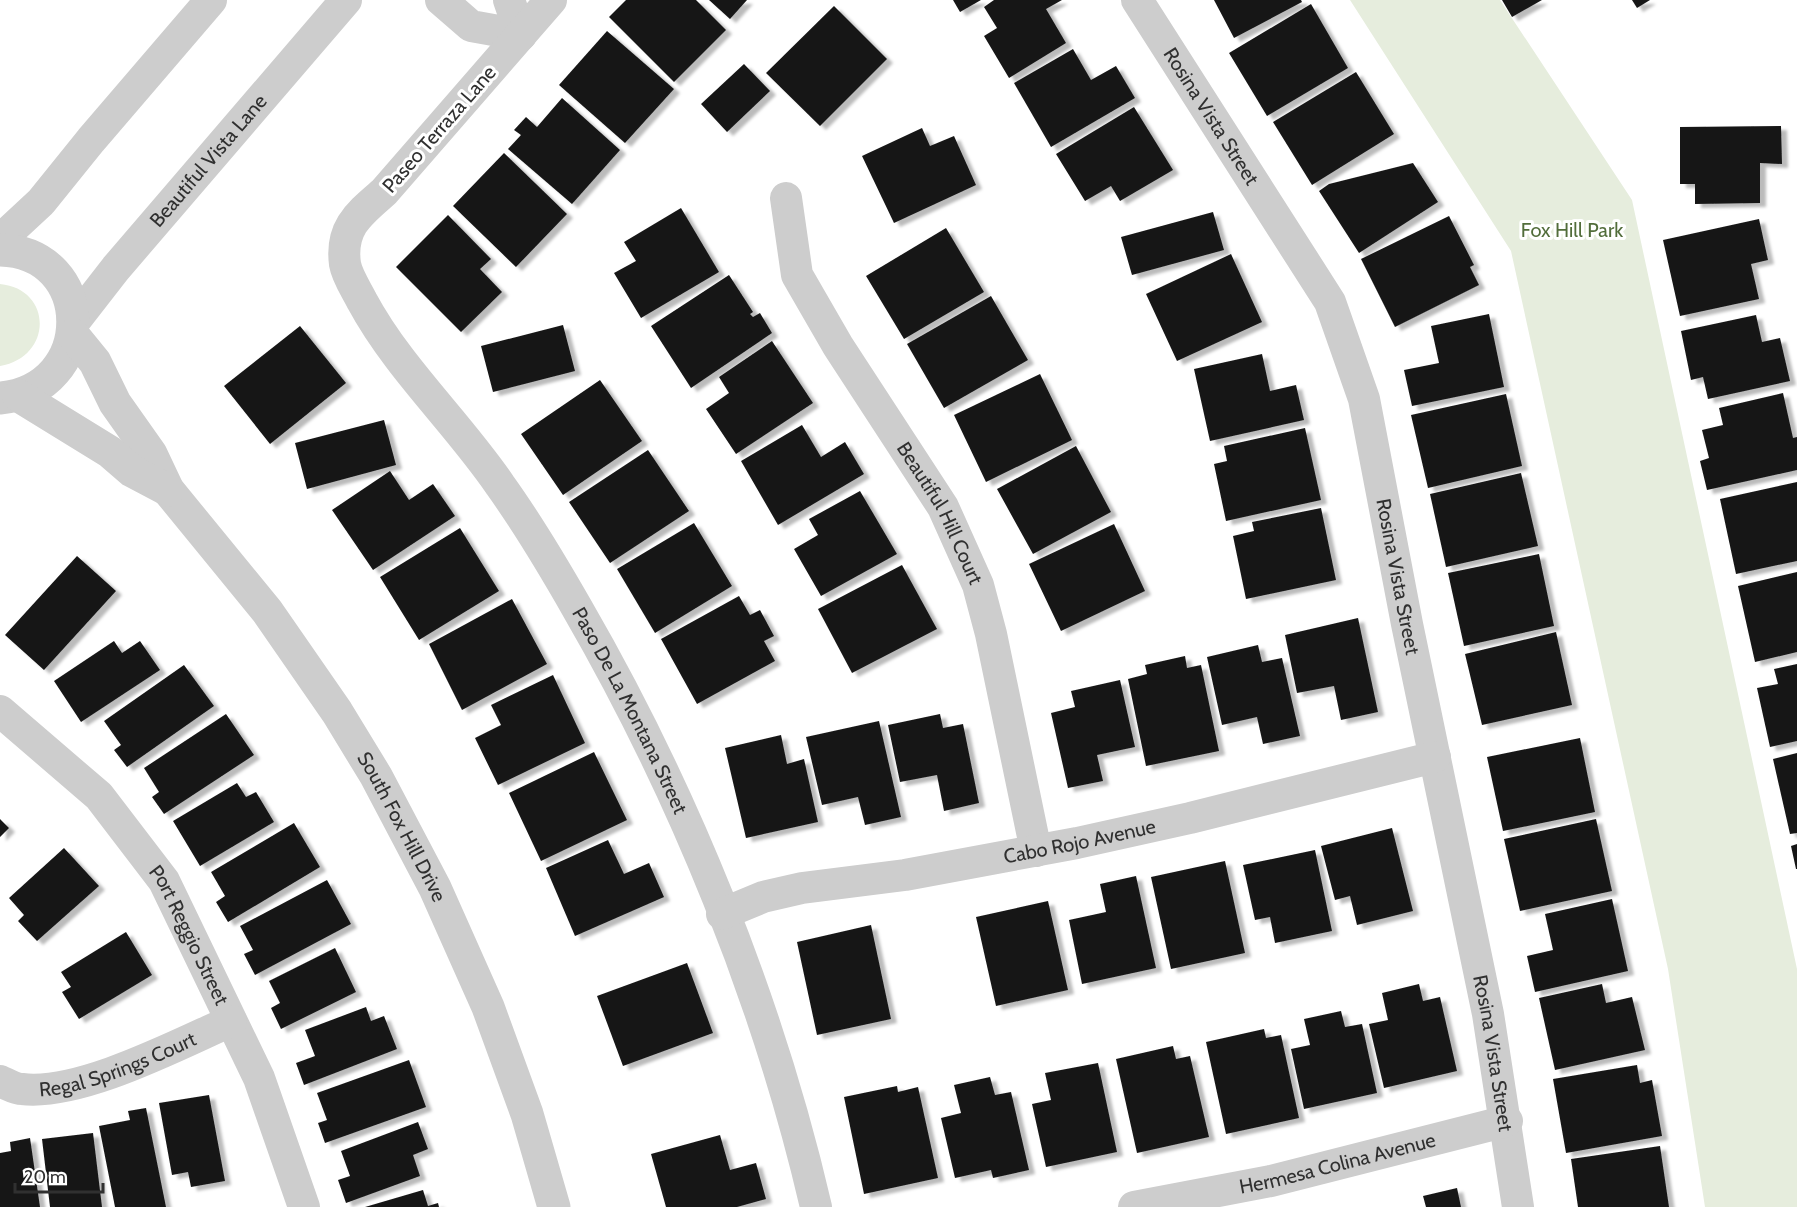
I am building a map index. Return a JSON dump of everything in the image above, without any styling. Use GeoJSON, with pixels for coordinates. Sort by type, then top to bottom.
{"type":"FeatureCollection","features":[{"type":"Feature","properties":{"kind":"street"},"geometry":{"type":"LineString","coordinates":[[0,240],[41,202],[211,0]]}},
{"type":"Feature","properties":{"kind":"street","name":"Beautiful Vista Lane"},"geometry":{"type":"LineString","coordinates":[[74,329],[116,268],[346,0]]}},
{"type":"Feature","properties":{"kind":"street"},"geometry":{"type":"LineString","coordinates":[[441,0],[471,26],[521,35],[509,0]]}},
{"type":"Feature","properties":{"kind":"street","name":"Paseo Terraza Lane"},"geometry":{"type":"LineString","coordinates":[[345,264],[346,242],[354,218],[384,192],[551,0]]}},
{"type":"Feature","properties":{"kind":"street","name":"Rosina Vista Street"},"geometry":{"type":"LineString","coordinates":[[1137,0],[1329,302],[1364,399],[1488,1014],[1507,1121],[1518,1207]]}},
{"type":"Feature","properties":{"kind":"street","name":"Beautiful Hill Court"},"geometry":{"type":"LineString","coordinates":[[786,198],[797,275],[838,346],[943,507],[978,585],[991,634],[1036,851]]}},
{"type":"Feature","properties":{"kind":"street"},"geometry":{"type":"LineString","coordinates":[[0,250],[13,251],[34,258],[52,271],[66,289],[74,329],[68,353],[55,374],[36,389],[5,398]]}},
{"type":"Feature","properties":{"kind":"street","name":"Paso De La Montana Street"},"geometry":{"type":"LineString","coordinates":[[345,264],[375,325],[501,485],[577,608],[646,738],[694,844],[757,1000],[807,1166],[816,1207]]}},
{"type":"Feature","properties":{"kind":"street","name":"South Fox Hill Drive"},"geometry":{"type":"LineString","coordinates":[[74,329],[95,362],[115,403],[151,454],[168,490],[267,611],[338,712],[381,786],[435,888],[488,1007],[527,1114],[554,1207]]}},
{"type":"Feature","properties":{"kind":"street","name":"South Fox Hill Drive"},"geometry":{"type":"LineString","coordinates":[[5,398],[110,452],[132,471],[168,490]]}},
{"type":"Feature","properties":{"kind":"street","name":"Port Reggio Street"},"geometry":{"type":"LineString","coordinates":[[0,711],[99,796],[164,881],[259,1078],[304,1207]]}},
{"type":"Feature","properties":{"kind":"street","name":"Cabo Rojo Avenue"},"geometry":{"type":"LineString","coordinates":[[722,914],[763,897],[802,888],[905,875],[1036,851],[1190,818],[1435,757]]}},
{"type":"Feature","properties":{"kind":"street","name":"Regal Springs Court"},"geometry":{"type":"LineString","coordinates":[[0,1081],[21,1089],[74,1085],[144,1060],[231,1021]]}},
{"type":"Feature","properties":{"kind":"street","name":"Hermesa Colina Avenue"},"geometry":{"type":"LineString","coordinates":[[1134,1207],[1271,1181],[1507,1121]]}},
{"type":"Feature","properties":{"kind":"green space","name":"Fox Hill Park"},"geometry":{"type":"Polygon","coordinates":[[[1350,0],[1500,0],[1632,200],[1797,969],[1797,1207],[1705,1207],[1668,969],[1511,251],[1350,0]]]}},
{"type":"Feature","properties":{"kind":"green space"},"geometry":{"type":"Polygon","coordinates":[[[0,284],[17,289],[30,298],[37,310],[40,324],[37,337],[30,350],[17,360],[0,366],[0,284]]]}},
{"type":"Feature","properties":{"kind":"building"},"geometry":{"type":"Polygon","coordinates":[[[626,0],[696,0],[726,30],[674,82],[609,17],[626,0]]]}},
{"type":"Feature","properties":{"kind":"building"},"geometry":{"type":"Polygon","coordinates":[[[709,0],[747,0],[730,19],[709,0]]]}},
{"type":"Feature","properties":{"kind":"building"},"geometry":{"type":"Polygon","coordinates":[[[953,0],[981,0],[960,12],[953,0]]]}},
{"type":"Feature","properties":{"kind":"building"},"geometry":{"type":"Polygon","coordinates":[[[994,0],[1062,0],[1046,9],[1066,43],[1009,78],[984,36],[997,28],[984,7],[994,0]]]}},
{"type":"Feature","properties":{"kind":"building"},"geometry":{"type":"Polygon","coordinates":[[[1214,0],[1301,0],[1302,2],[1234,38],[1214,0]]]}},
{"type":"Feature","properties":{"kind":"building"},"geometry":{"type":"Polygon","coordinates":[[[1502,0],[1542,0],[1512,17],[1502,0]]]}},
{"type":"Feature","properties":{"kind":"building"},"geometry":{"type":"Polygon","coordinates":[[[1632,0],[1650,0],[1637,8],[1632,0]]]}},
{"type":"Feature","properties":{"kind":"building"},"geometry":{"type":"Polygon","coordinates":[[[1311,4],[1348,68],[1267,116],[1229,53],[1311,4]]]}},
{"type":"Feature","properties":{"kind":"building"},"geometry":{"type":"Polygon","coordinates":[[[834,6],[887,59],[820,126],[766,73],[834,6]]]}},
{"type":"Feature","properties":{"kind":"building"},"geometry":{"type":"Polygon","coordinates":[[[607,31],[674,89],[625,143],[559,85],[607,31]]]}},
{"type":"Feature","properties":{"kind":"building"},"geometry":{"type":"Polygon","coordinates":[[[1073,49],[1091,80],[1116,66],[1135,98],[1051,147],[1014,83],[1073,49]]]}},
{"type":"Feature","properties":{"kind":"building"},"geometry":{"type":"Polygon","coordinates":[[[744,64],[770,91],[727,132],[701,104],[744,64]]]}},
{"type":"Feature","properties":{"kind":"building"},"geometry":{"type":"Polygon","coordinates":[[[1356,72],[1394,134],[1312,185],[1273,122],[1356,72]]]}},
{"type":"Feature","properties":{"kind":"building"},"geometry":{"type":"Polygon","coordinates":[[[562,98],[620,150],[572,204],[508,149],[521,135],[514,130],[526,117],[537,127],[562,98]]]}},
{"type":"Feature","properties":{"kind":"building"},"geometry":{"type":"Polygon","coordinates":[[[1134,107],[1173,170],[1120,201],[1111,186],[1085,201],[1056,154],[1134,107]]]}},
{"type":"Feature","properties":{"kind":"building"},"geometry":{"type":"Polygon","coordinates":[[[1781,126],[1782,164],[1760,163],[1760,203],[1695,204],[1695,184],[1680,184],[1680,127],[1781,126]]]}},
{"type":"Feature","properties":{"kind":"building"},"geometry":{"type":"Polygon","coordinates":[[[922,128],[930,146],[954,136],[976,185],[894,223],[862,156],[922,128]]]}},
{"type":"Feature","properties":{"kind":"building"},"geometry":{"type":"Polygon","coordinates":[[[504,153],[567,214],[516,267],[453,206],[504,153]]]}},
{"type":"Feature","properties":{"kind":"building"},"geometry":{"type":"Polygon","coordinates":[[[1413,163],[1438,202],[1359,253],[1319,191],[1329,184],[1413,163]]]}},
{"type":"Feature","properties":{"kind":"building"},"geometry":{"type":"Polygon","coordinates":[[[681,208],[719,272],[641,318],[614,273],[636,261],[624,242],[681,208]]]}},
{"type":"Feature","properties":{"kind":"building"},"geometry":{"type":"Polygon","coordinates":[[[1213,212],[1224,250],[1132,275],[1121,237],[1213,212]]]}},
{"type":"Feature","properties":{"kind":"building"},"geometry":{"type":"Polygon","coordinates":[[[448,215],[491,259],[480,269],[502,292],[461,332],[396,267],[448,215]]]}},
{"type":"Feature","properties":{"kind":"building"},"geometry":{"type":"Polygon","coordinates":[[[1449,216],[1474,265],[1470,267],[1479,285],[1395,327],[1361,259],[1449,216]]]}},
{"type":"Feature","properties":{"kind":"building"},"geometry":{"type":"Polygon","coordinates":[[[1759,219],[1768,260],[1751,264],[1759,299],[1680,316],[1663,240],[1759,219]]]}},
{"type":"Feature","properties":{"kind":"building"},"geometry":{"type":"Polygon","coordinates":[[[946,228],[984,292],[904,339],[866,276],[946,228]]]}},
{"type":"Feature","properties":{"kind":"building"},"geometry":{"type":"Polygon","coordinates":[[[1231,254],[1262,322],[1177,361],[1146,294],[1231,254]]]}},
{"type":"Feature","properties":{"kind":"building"},"geometry":{"type":"Polygon","coordinates":[[[729,275],[753,312],[750,314],[753,317],[760,313],[772,333],[691,388],[651,326],[729,275]]]}},
{"type":"Feature","properties":{"kind":"building"},"geometry":{"type":"Polygon","coordinates":[[[991,296],[1028,360],[944,408],[907,344],[991,296]]]}},
{"type":"Feature","properties":{"kind":"building"},"geometry":{"type":"Polygon","coordinates":[[[1489,314],[1504,387],[1412,406],[1404,370],[1439,363],[1431,326],[1489,314]]]}},
{"type":"Feature","properties":{"kind":"building"},"geometry":{"type":"Polygon","coordinates":[[[1756,315],[1762,342],[1780,338],[1790,381],[1708,399],[1703,377],[1691,380],[1681,331],[1756,315]]]}},
{"type":"Feature","properties":{"kind":"building"},"geometry":{"type":"Polygon","coordinates":[[[563,325],[575,371],[493,392],[481,346],[563,325]]]}},
{"type":"Feature","properties":{"kind":"building"},"geometry":{"type":"Polygon","coordinates":[[[300,326],[346,383],[270,444],[224,386],[300,326]]]}},
{"type":"Feature","properties":{"kind":"building"},"geometry":{"type":"Polygon","coordinates":[[[772,341],[813,403],[736,454],[706,409],[729,393],[719,377],[772,341]]]}},
{"type":"Feature","properties":{"kind":"building"},"geometry":{"type":"Polygon","coordinates":[[[1262,354],[1270,391],[1296,385],[1304,420],[1210,441],[1194,369],[1262,354]]]}},
{"type":"Feature","properties":{"kind":"building"},"geometry":{"type":"Polygon","coordinates":[[[1040,374],[1072,440],[986,482],[954,415],[1040,374]]]}},
{"type":"Feature","properties":{"kind":"building"},"geometry":{"type":"Polygon","coordinates":[[[600,380],[642,441],[563,495],[521,434],[600,380]]]}},
{"type":"Feature","properties":{"kind":"building"},"geometry":{"type":"Polygon","coordinates":[[[1783,393],[1793,438],[1797,437],[1797,470],[1707,490],[1700,461],[1709,458],[1702,430],[1723,425],[1719,408],[1783,393]]]}},
{"type":"Feature","properties":{"kind":"building"},"geometry":{"type":"Polygon","coordinates":[[[1506,394],[1522,466],[1428,488],[1411,415],[1506,394]]]}},
{"type":"Feature","properties":{"kind":"building"},"geometry":{"type":"Polygon","coordinates":[[[384,420],[396,465],[307,489],[295,443],[384,420]]]}},
{"type":"Feature","properties":{"kind":"building"},"geometry":{"type":"Polygon","coordinates":[[[802,425],[821,457],[845,442],[864,474],[778,525],[741,461],[802,425]]]}},
{"type":"Feature","properties":{"kind":"building"},"geometry":{"type":"Polygon","coordinates":[[[1305,428],[1321,500],[1226,521],[1214,464],[1227,461],[1224,446],[1305,428]]]}},
{"type":"Feature","properties":{"kind":"building"},"geometry":{"type":"Polygon","coordinates":[[[1076,446],[1111,512],[1033,554],[997,489],[1076,446]]]}},
{"type":"Feature","properties":{"kind":"building"},"geometry":{"type":"Polygon","coordinates":[[[648,450],[689,511],[610,563],[569,502],[648,450]]]}},
{"type":"Feature","properties":{"kind":"building"},"geometry":{"type":"Polygon","coordinates":[[[390,471],[409,500],[433,484],[455,516],[373,570],[332,510],[390,471]]]}},
{"type":"Feature","properties":{"kind":"building"},"geometry":{"type":"Polygon","coordinates":[[[1521,473],[1538,546],[1446,567],[1430,494],[1521,473]]]}},
{"type":"Feature","properties":{"kind":"building"},"geometry":{"type":"Polygon","coordinates":[[[1797,482],[1797,561],[1736,574],[1720,499],[1797,482]]]}},
{"type":"Feature","properties":{"kind":"building"},"geometry":{"type":"Polygon","coordinates":[[[860,491],[897,554],[821,596],[794,549],[818,535],[809,519],[860,491]]]}},
{"type":"Feature","properties":{"kind":"building"},"geometry":{"type":"Polygon","coordinates":[[[1321,508],[1336,580],[1246,599],[1233,536],[1254,531],[1252,522],[1321,508]]]}},
{"type":"Feature","properties":{"kind":"building"},"geometry":{"type":"Polygon","coordinates":[[[694,523],[732,586],[655,633],[617,569],[694,523]]]}},
{"type":"Feature","properties":{"kind":"building"},"geometry":{"type":"Polygon","coordinates":[[[1114,524],[1145,591],[1061,631],[1029,564],[1114,524]]]}},
{"type":"Feature","properties":{"kind":"building"},"geometry":{"type":"Polygon","coordinates":[[[460,528],[499,591],[419,640],[380,577],[460,528]]]}},
{"type":"Feature","properties":{"kind":"building"},"geometry":{"type":"Polygon","coordinates":[[[1539,554],[1554,626],[1464,646],[1448,573],[1539,554]]]}},
{"type":"Feature","properties":{"kind":"building"},"geometry":{"type":"Polygon","coordinates":[[[77,556],[116,591],[44,670],[5,635],[77,556]]]}},
{"type":"Feature","properties":{"kind":"building"},"geometry":{"type":"Polygon","coordinates":[[[902,565],[937,629],[852,673],[818,609],[902,565]]]}},
{"type":"Feature","properties":{"kind":"building"},"geometry":{"type":"Polygon","coordinates":[[[1797,572],[1797,652],[1755,662],[1738,586],[1797,572]]]}},
{"type":"Feature","properties":{"kind":"building"},"geometry":{"type":"Polygon","coordinates":[[[739,596],[750,615],[760,610],[774,636],[764,641],[775,661],[697,704],[661,639],[739,596]]]}},
{"type":"Feature","properties":{"kind":"building"},"geometry":{"type":"Polygon","coordinates":[[[512,599],[547,664],[462,710],[429,644],[512,599]]]}},
{"type":"Feature","properties":{"kind":"building"},"geometry":{"type":"Polygon","coordinates":[[[1358,618],[1378,712],[1341,720],[1334,686],[1297,693],[1285,635],[1358,618]]]}},
{"type":"Feature","properties":{"kind":"building"},"geometry":{"type":"Polygon","coordinates":[[[1556,632],[1572,705],[1482,725],[1465,654],[1556,632]]]}},
{"type":"Feature","properties":{"kind":"building"},"geometry":{"type":"Polygon","coordinates":[[[114,641],[122,653],[140,641],[160,670],[81,722],[54,681],[114,641]]]}},
{"type":"Feature","properties":{"kind":"building"},"geometry":{"type":"Polygon","coordinates":[[[1258,645],[1262,662],[1282,658],[1300,736],[1263,744],[1257,717],[1222,725],[1207,657],[1258,645]]]}},
{"type":"Feature","properties":{"kind":"building"},"geometry":{"type":"Polygon","coordinates":[[[1185,656],[1187,668],[1201,665],[1219,751],[1146,766],[1128,679],[1147,674],[1145,665],[1185,656]]]}},
{"type":"Feature","properties":{"kind":"building"},"geometry":{"type":"Polygon","coordinates":[[[1797,664],[1797,741],[1770,747],[1757,688],[1778,684],[1774,669],[1797,664]]]}},
{"type":"Feature","properties":{"kind":"building"},"geometry":{"type":"Polygon","coordinates":[[[184,665],[214,706],[127,767],[114,750],[121,745],[104,721],[184,665]]]}},
{"type":"Feature","properties":{"kind":"building"},"geometry":{"type":"Polygon","coordinates":[[[553,675],[585,743],[498,785],[475,738],[501,725],[491,705],[553,675]]]}},
{"type":"Feature","properties":{"kind":"building"},"geometry":{"type":"Polygon","coordinates":[[[1120,680],[1135,747],[1097,755],[1103,781],[1068,788],[1051,713],[1075,707],[1071,691],[1120,680]]]}},
{"type":"Feature","properties":{"kind":"building"},"geometry":{"type":"Polygon","coordinates":[[[226,714],[254,755],[164,814],[152,797],[159,792],[144,768],[226,714]]]}},
{"type":"Feature","properties":{"kind":"building"},"geometry":{"type":"Polygon","coordinates":[[[940,714],[943,728],[963,724],[979,803],[944,811],[937,775],[900,782],[888,725],[940,714]]]}},
{"type":"Feature","properties":{"kind":"building"},"geometry":{"type":"Polygon","coordinates":[[[879,721],[901,817],[865,825],[858,797],[822,805],[806,737],[879,721]]]}},
{"type":"Feature","properties":{"kind":"building"},"geometry":{"type":"Polygon","coordinates":[[[781,735],[787,764],[804,759],[818,822],[746,838],[725,748],[781,735]]]}},
{"type":"Feature","properties":{"kind":"building"},"geometry":{"type":"Polygon","coordinates":[[[1580,738],[1595,812],[1503,831],[1487,757],[1580,738]]]}},
{"type":"Feature","properties":{"kind":"building"},"geometry":{"type":"Polygon","coordinates":[[[594,752],[627,820],[541,861],[509,793],[594,752]]]}},
{"type":"Feature","properties":{"kind":"building"},"geometry":{"type":"Polygon","coordinates":[[[1797,753],[1797,833],[1790,834],[1773,759],[1797,753]]]}},
{"type":"Feature","properties":{"kind":"building"},"geometry":{"type":"Polygon","coordinates":[[[237,783],[246,797],[256,792],[274,822],[200,866],[173,821],[237,783]]]}},
{"type":"Feature","properties":{"kind":"building"},"geometry":{"type":"Polygon","coordinates":[[[0,819],[9,828],[0,837],[0,819]]]}},
{"type":"Feature","properties":{"kind":"building"},"geometry":{"type":"Polygon","coordinates":[[[1596,819],[1612,891],[1520,911],[1504,839],[1596,819]]]}},
{"type":"Feature","properties":{"kind":"building"},"geometry":{"type":"Polygon","coordinates":[[[294,823],[320,867],[228,922],[216,902],[225,896],[211,872],[294,823]]]}},
{"type":"Feature","properties":{"kind":"building"},"geometry":{"type":"Polygon","coordinates":[[[1392,828],[1413,911],[1357,925],[1350,896],[1335,900],[1321,846],[1392,828]]]}},
{"type":"Feature","properties":{"kind":"building"},"geometry":{"type":"Polygon","coordinates":[[[608,840],[624,874],[649,863],[664,897],[575,936],[546,868],[608,840]]]}},
{"type":"Feature","properties":{"kind":"building"},"geometry":{"type":"Polygon","coordinates":[[[1797,844],[1797,869],[1796,869],[1791,846],[1797,844]]]}},
{"type":"Feature","properties":{"kind":"building"},"geometry":{"type":"Polygon","coordinates":[[[64,848],[99,886],[37,941],[18,921],[24,915],[9,898],[64,848]]]}},
{"type":"Feature","properties":{"kind":"building"},"geometry":{"type":"Polygon","coordinates":[[[1315,850],[1332,931],[1275,943],[1270,917],[1255,920],[1243,865],[1315,850]]]}},
{"type":"Feature","properties":{"kind":"building"},"geometry":{"type":"Polygon","coordinates":[[[1225,861],[1245,953],[1171,969],[1151,877],[1225,861]]]}},
{"type":"Feature","properties":{"kind":"building"},"geometry":{"type":"Polygon","coordinates":[[[1136,876],[1156,968],[1082,984],[1069,920],[1106,912],[1100,884],[1136,876]]]}},
{"type":"Feature","properties":{"kind":"building"},"geometry":{"type":"Polygon","coordinates":[[[327,880],[351,924],[255,975],[244,954],[253,950],[240,926],[327,880]]]}},
{"type":"Feature","properties":{"kind":"building"},"geometry":{"type":"Polygon","coordinates":[[[1612,899],[1628,971],[1535,992],[1527,956],[1553,950],[1545,914],[1612,899]]]}},
{"type":"Feature","properties":{"kind":"building"},"geometry":{"type":"Polygon","coordinates":[[[1048,901],[1068,990],[996,1006],[976,917],[1048,901]]]}},
{"type":"Feature","properties":{"kind":"building"},"geometry":{"type":"Polygon","coordinates":[[[871,925],[891,1019],[817,1035],[797,942],[871,925]]]}},
{"type":"Feature","properties":{"kind":"building"},"geometry":{"type":"Polygon","coordinates":[[[126,932],[152,975],[79,1019],[62,992],[71,987],[61,972],[126,932]]]}},
{"type":"Feature","properties":{"kind":"building"},"geometry":{"type":"Polygon","coordinates":[[[335,948],[356,992],[281,1029],[271,1008],[280,1003],[269,981],[335,948]]]}},
{"type":"Feature","properties":{"kind":"building"},"geometry":{"type":"Polygon","coordinates":[[[687,963],[713,1033],[623,1066],[597,996],[687,963]]]}},
{"type":"Feature","properties":{"kind":"building"},"geometry":{"type":"Polygon","coordinates":[[[1419,984],[1423,1001],[1440,997],[1457,1071],[1384,1088],[1369,1024],[1388,1020],[1382,993],[1419,984]]]}},
{"type":"Feature","properties":{"kind":"building"},"geometry":{"type":"Polygon","coordinates":[[[1602,984],[1606,1003],[1632,997],[1645,1050],[1555,1070],[1539,998],[1602,984]]]}},
{"type":"Feature","properties":{"kind":"building"},"geometry":{"type":"Polygon","coordinates":[[[366,1007],[371,1021],[384,1016],[397,1049],[304,1085],[296,1063],[315,1056],[305,1030],[366,1007]]]}},
{"type":"Feature","properties":{"kind":"building"},"geometry":{"type":"Polygon","coordinates":[[[1341,1011],[1345,1027],[1362,1024],[1377,1093],[1304,1109],[1291,1049],[1310,1045],[1304,1019],[1341,1011]]]}},
{"type":"Feature","properties":{"kind":"building"},"geometry":{"type":"Polygon","coordinates":[[[1264,1029],[1266,1038],[1281,1035],[1299,1118],[1226,1134],[1206,1042],[1264,1029]]]}},
{"type":"Feature","properties":{"kind":"building"},"geometry":{"type":"Polygon","coordinates":[[[1173,1046],[1176,1059],[1190,1056],[1209,1137],[1137,1153],[1116,1059],[1173,1046]]]}},
{"type":"Feature","properties":{"kind":"building"},"geometry":{"type":"Polygon","coordinates":[[[409,1060],[426,1107],[325,1143],[318,1123],[327,1120],[317,1093],[409,1060]]]}},
{"type":"Feature","properties":{"kind":"building"},"geometry":{"type":"Polygon","coordinates":[[[1098,1063],[1117,1152],[1046,1167],[1032,1104],[1051,1100],[1045,1073],[1098,1063]]]}},
{"type":"Feature","properties":{"kind":"building"},"geometry":{"type":"Polygon","coordinates":[[[1637,1065],[1640,1083],[1652,1080],[1662,1136],[1566,1153],[1553,1079],[1637,1065]]]}},
{"type":"Feature","properties":{"kind":"building"},"geometry":{"type":"Polygon","coordinates":[[[990,1077],[995,1095],[1011,1092],[1029,1170],[993,1178],[991,1170],[955,1178],[941,1118],[961,1113],[954,1085],[990,1077]]]}},
{"type":"Feature","properties":{"kind":"building"},"geometry":{"type":"Polygon","coordinates":[[[897,1086],[898,1092],[918,1087],[938,1178],[864,1194],[844,1097],[897,1086]]]}},
{"type":"Feature","properties":{"kind":"building"},"geometry":{"type":"Polygon","coordinates":[[[209,1095],[225,1181],[191,1187],[188,1172],[172,1175],[159,1103],[209,1095]]]}},
{"type":"Feature","properties":{"kind":"building"},"geometry":{"type":"Polygon","coordinates":[[[146,1108],[166,1207],[115,1207],[99,1126],[130,1120],[128,1111],[146,1108]]]}},
{"type":"Feature","properties":{"kind":"building"},"geometry":{"type":"Polygon","coordinates":[[[418,1122],[428,1149],[413,1155],[420,1176],[346,1203],[338,1180],[350,1176],[341,1151],[418,1122]]]}},
{"type":"Feature","properties":{"kind":"building"},"geometry":{"type":"Polygon","coordinates":[[[93,1133],[102,1207],[50,1207],[42,1139],[93,1133]]]}},
{"type":"Feature","properties":{"kind":"building"},"geometry":{"type":"Polygon","coordinates":[[[720,1135],[730,1170],[756,1163],[766,1199],[737,1207],[666,1207],[651,1154],[720,1135]]]}},
{"type":"Feature","properties":{"kind":"building"},"geometry":{"type":"Polygon","coordinates":[[[30,1138],[40,1207],[0,1207],[0,1153],[11,1151],[10,1142],[30,1138]]]}},
{"type":"Feature","properties":{"kind":"building"},"geometry":{"type":"Polygon","coordinates":[[[1660,1146],[1669,1207],[1578,1207],[1571,1159],[1660,1146]]]}},
{"type":"Feature","properties":{"kind":"building"},"geometry":{"type":"Polygon","coordinates":[[[1457,1188],[1461,1207],[1426,1207],[1423,1196],[1457,1188]]]}},
{"type":"Feature","properties":{"kind":"building"},"geometry":{"type":"Polygon","coordinates":[[[423,1190],[428,1206],[438,1203],[439,1207],[365,1207],[423,1190]]]}}]}
